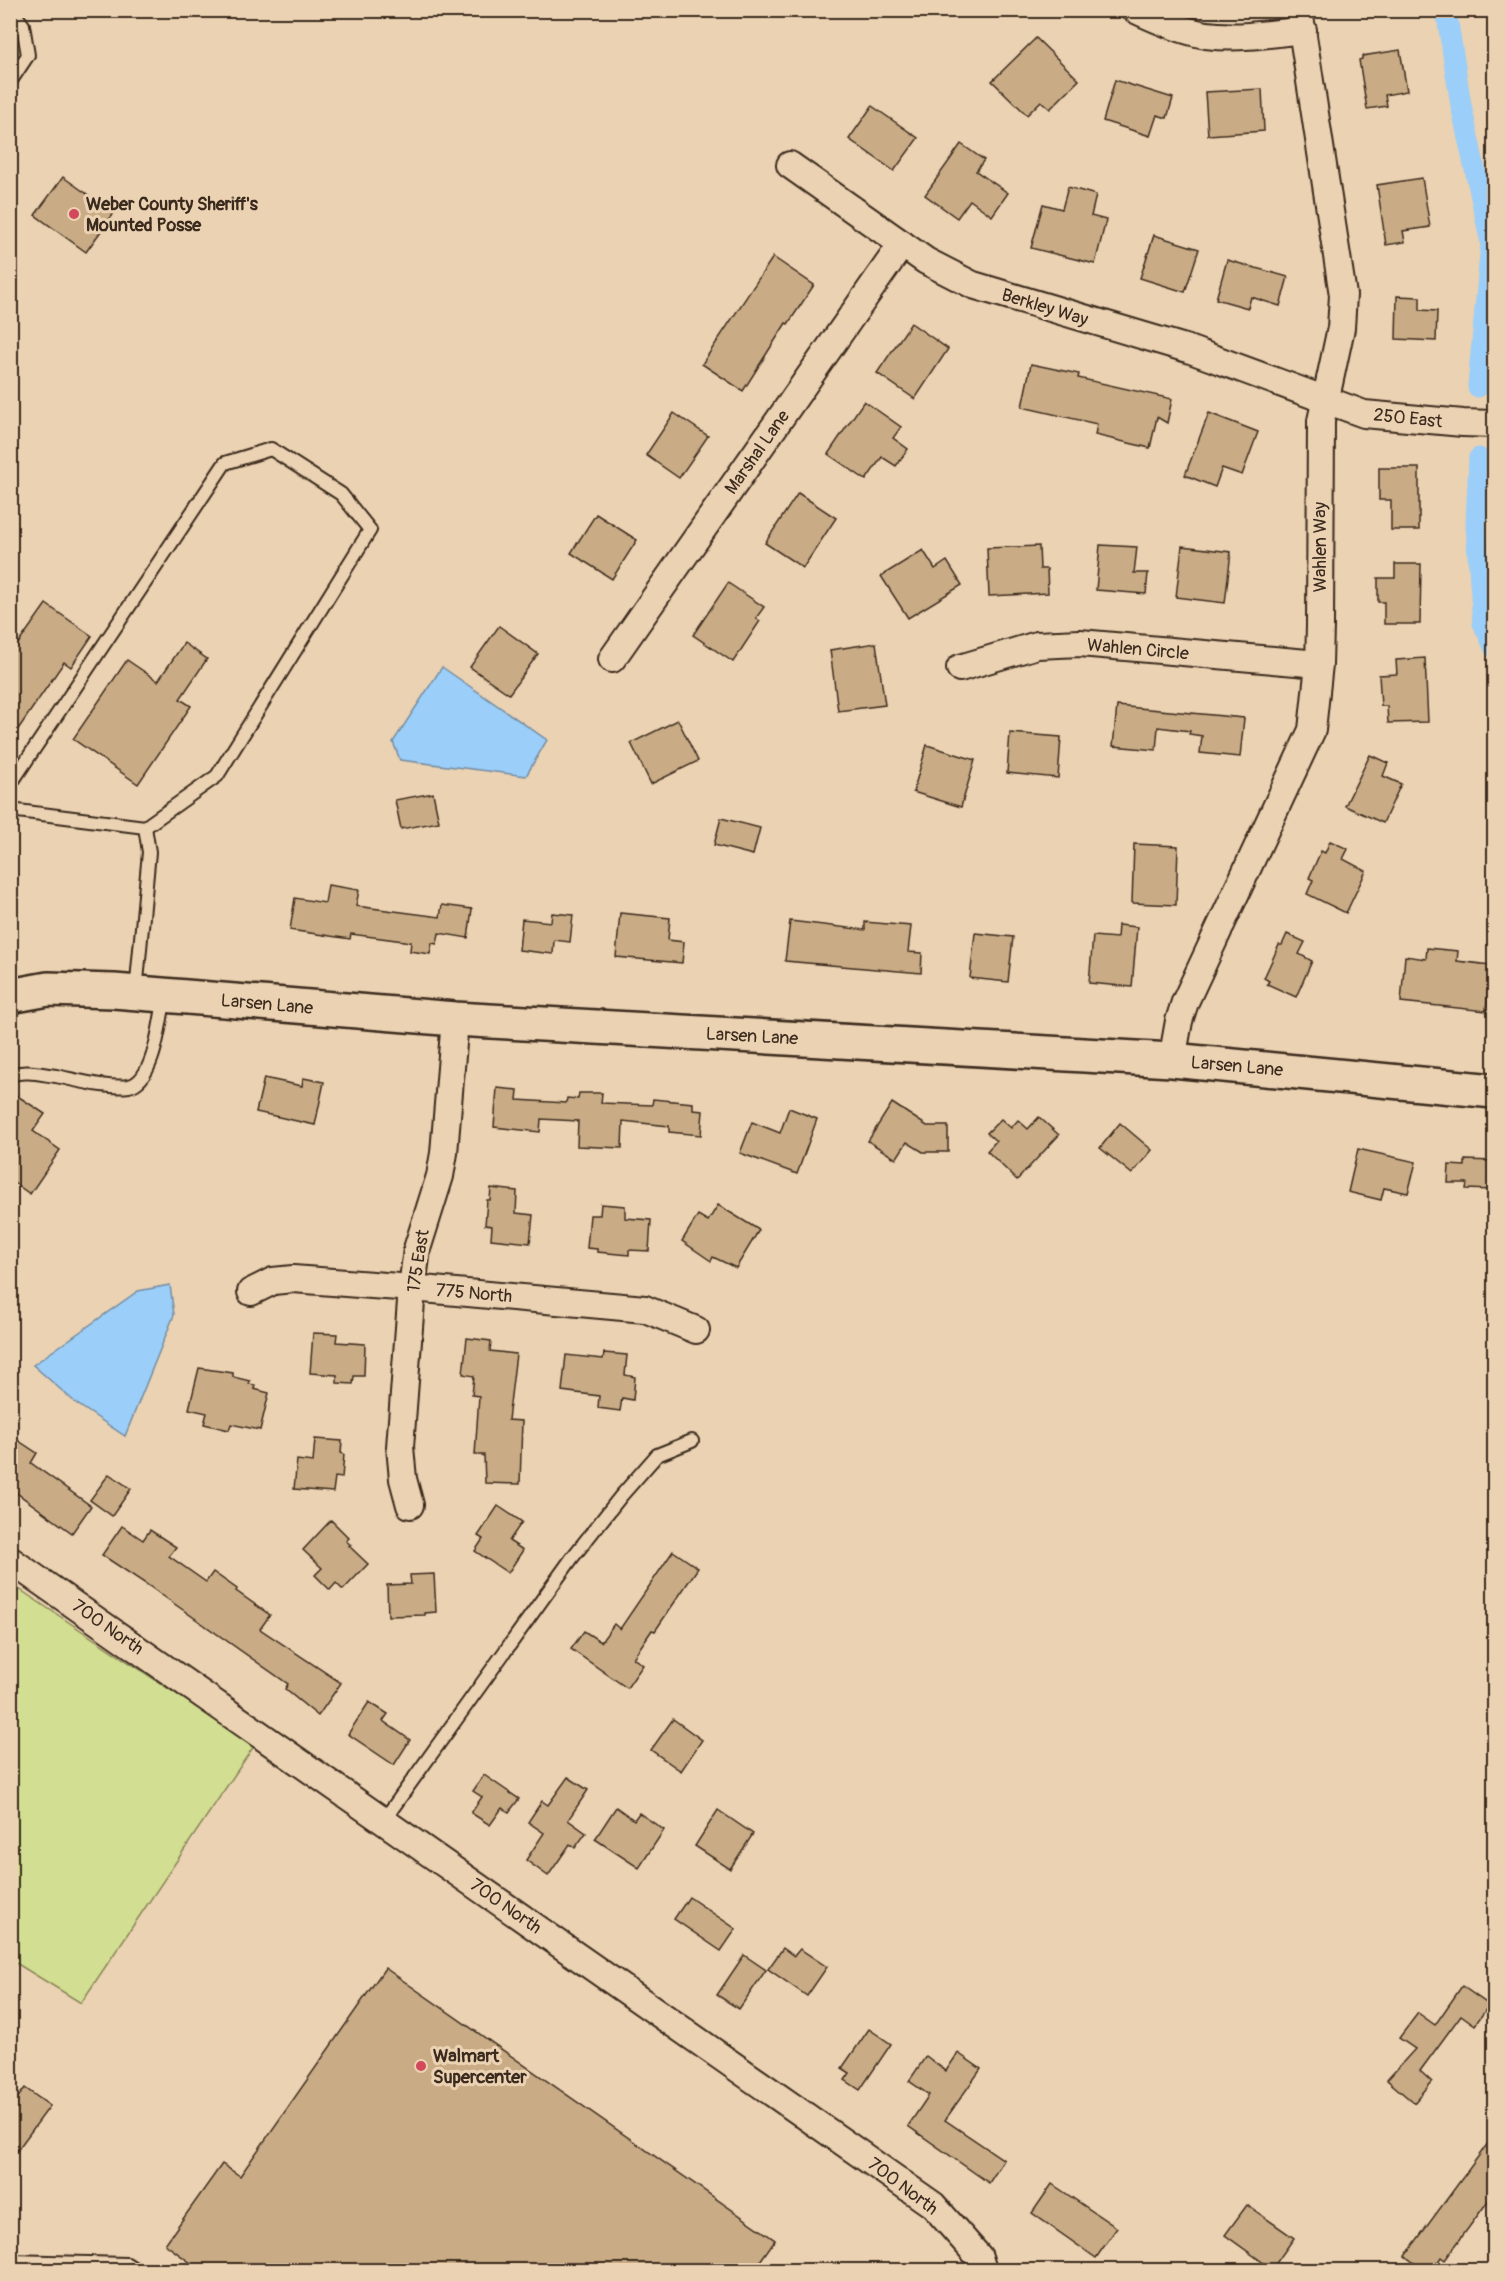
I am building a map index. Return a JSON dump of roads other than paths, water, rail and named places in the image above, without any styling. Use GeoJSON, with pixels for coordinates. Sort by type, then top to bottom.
{"type":"FeatureCollection","features":[{"type":"Feature","properties":{"kind":"main road","name":"Larsen Lane"},"geometry":{"type":"LineString","coordinates":[[10,996],[48,989],[151,994],[455,1019],[1172,1060],[1494,1091]]}},
{"type":"Feature","properties":{"kind":"street"},"geometry":{"type":"LineString","coordinates":[[1136,10],[1156,20],[1205,35],[1244,37],[1301,20]]}},
{"type":"Feature","properties":{"kind":"street","name":"Wahlen Way"},"geometry":{"type":"LineString","coordinates":[[1172,1060],[1185,1002],[1312,730],[1319,664],[1321,421],[1341,328],[1343,295],[1301,20]]}},
{"type":"Feature","properties":{"kind":"street","name":"Berkley Way"},"geometry":{"type":"LineString","coordinates":[[790,165],[926,261],[973,285],[1188,349],[1325,399]]}},
{"type":"Feature","properties":{"kind":"street","name":"Marshal Lane"},"geometry":{"type":"LineString","coordinates":[[612,659],[902,244]]}},
{"type":"Feature","properties":{"kind":"street","name":"250 East"},"geometry":{"type":"LineString","coordinates":[[1325,399],[1364,414],[1494,424]]}},
{"type":"Feature","properties":{"kind":"street","name":"Wahlen Circle"},"geometry":{"type":"LineString","coordinates":[[960,668],[1037,645],[1080,644],[1319,664]]}},
{"type":"Feature","properties":{"kind":"street","name":"175 East"},"geometry":{"type":"LineString","coordinates":[[411,1505],[403,1479],[400,1447],[412,1288],[417,1249],[440,1176],[444,1152],[455,1019]]}},
{"type":"Feature","properties":{"kind":"street","name":"775 North"},"geometry":{"type":"LineString","coordinates":[[251,1292],[273,1281],[293,1279],[412,1288],[645,1309],[696,1329]]}},
{"type":"Feature","properties":{"kind":"street","name":"700 North"},"geometry":{"type":"LineString","coordinates":[[10,1560],[933,2205],[979,2257],[983,2271]]}},
{"type":"Feature","properties":{"kind":"lane"},"geometry":{"type":"LineString","coordinates":[[10,82],[27,55],[23,25],[12,10]]}},
{"type":"Feature","properties":{"kind":"lane"},"geometry":{"type":"LineString","coordinates":[[10,785],[225,463],[271,449],[341,494],[370,530],[217,776],[145,827],[10,810]]}},
{"type":"Feature","properties":{"kind":"lane"},"geometry":{"type":"LineString","coordinates":[[10,1075],[19,1072],[38,1073],[130,1086],[142,1078],[153,1057],[149,852],[145,827]]}},
{"type":"Feature","properties":{"kind":"lane"},"geometry":{"type":"LineString","coordinates":[[384,1820],[558,1577],[621,1496],[657,1455],[692,1441]]}},
{"type":"Feature","properties":{"kind":"lane"},"geometry":{"type":"LineString","coordinates":[[10,2261],[127,2264],[136,2271]]}},
{"type":"Feature","properties":{"kind":"water"},"geometry":{"type":"Polygon","coordinates":[[[442,667],[547,740],[526,776],[400,760],[393,742],[442,667]]]}},
{"type":"Feature","properties":{"kind":"water"},"geometry":{"type":"Polygon","coordinates":[[[170,1285],[174,1315],[125,1436],[77,1404],[33,1365],[138,1291],[170,1285]]]}},
{"type":"Feature","properties":{"kind":"waterway"},"geometry":{"type":"LineString","coordinates":[[1446,10],[1461,105],[1491,243],[1478,387]]}},
{"type":"Feature","properties":{"kind":"waterway"},"geometry":{"type":"LineString","coordinates":[[1479,458],[1476,525],[1483,623],[1494,647]]}},
{"type":"Feature","properties":{"kind":"place","name":"Weber County Sheriff's Mounted Posse"},"geometry":{"type":"Point","coordinates":[74,214]}},
{"type":"Feature","properties":{"kind":"place","name":"Walmart Supercenter"},"geometry":{"type":"Point","coordinates":[421,2066]}}]}
